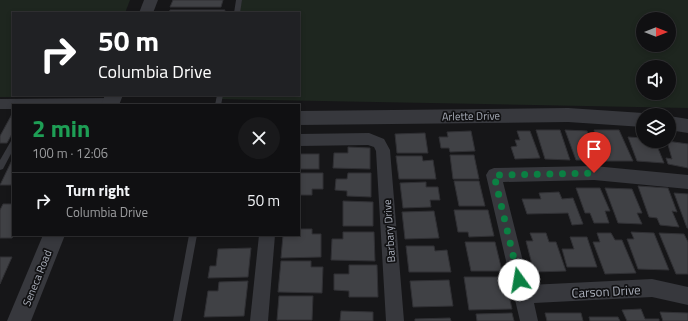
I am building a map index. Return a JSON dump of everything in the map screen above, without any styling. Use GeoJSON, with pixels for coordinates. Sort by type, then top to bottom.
{"type":"FeatureCollection","features":[{"type":"Feature","properties":{"kind":"street"},"geometry":{"type":"LineString","coordinates":[[146,12],[151,0]]}},
{"type":"Feature","properties":{"kind":"street"},"geometry":{"type":"LineString","coordinates":[[0,104],[111,101]]}},
{"type":"Feature","properties":{"kind":"street","name":"Arlette Drive"},"geometry":{"type":"LineString","coordinates":[[300,118],[568,115],[636,120]]}},
{"type":"Feature","properties":{"kind":"street"},"geometry":{"type":"LineString","coordinates":[[676,124],[688,126]]}},
{"type":"Feature","properties":{"kind":"street","name":"Barbary Drive"},"geometry":{"type":"LineString","coordinates":[[300,140],[369,139],[379,143],[383,150],[395,321]]}},
{"type":"Feature","properties":{"kind":"street"},"geometry":{"type":"LineString","coordinates":[[529,321],[494,175],[594,173],[688,182]]}},
{"type":"Feature","properties":{"kind":"street","name":"Seneca Road"},"geometry":{"type":"LineString","coordinates":[[20,321],[54,236]]}},
{"type":"Feature","properties":{"kind":"street"},"geometry":{"type":"LineString","coordinates":[[259,321],[267,236]]}},
{"type":"Feature","properties":{"kind":"street","name":"Carson Drive"},"geometry":{"type":"LineString","coordinates":[[522,295],[652,288],[688,296]]}},
{"type":"Feature","properties":{"kind":"lane"},"geometry":{"type":"LineString","coordinates":[[237,12],[239,0]]}},
{"type":"Feature","properties":{"kind":"lane"},"geometry":{"type":"LineString","coordinates":[[0,167],[12,145]]}},
{"type":"Feature","properties":{"kind":"lane"},"geometry":{"type":"LineString","coordinates":[[176,321],[193,236]]}},
{"type":"Feature","properties":{"kind":"shaded area"},"geometry":{"type":"Polygon","coordinates":[[[0,0],[130,0],[125,12],[12,12],[12,96],[90,97],[0,97],[0,0]]]}},
{"type":"Feature","properties":{"kind":"shaded area"},"geometry":{"type":"Polygon","coordinates":[[[242,0],[688,0],[688,108],[219,99],[220,96],[300,96],[300,12],[239,12],[242,0]]]}},
{"type":"Feature","properties":{"kind":"building"},"geometry":{"type":"Polygon","coordinates":[[[173,0],[223,0],[221,7],[170,7],[173,0]]]}},
{"type":"Feature","properties":{"kind":"building"},"geometry":{"type":"Polygon","coordinates":[[[170,10],[225,10],[224,12],[169,12],[170,10]]]}},
{"type":"Feature","properties":{"kind":"building"},"geometry":{"type":"Polygon","coordinates":[[[12,114],[12,134],[7,143],[0,143],[0,136],[12,114]]]}},
{"type":"Feature","properties":{"kind":"building"},"geometry":{"type":"Polygon","coordinates":[[[536,130],[560,130],[570,160],[545,159],[536,130]]]}},
{"type":"Feature","properties":{"kind":"building"},"geometry":{"type":"Polygon","coordinates":[[[565,130],[587,131],[591,140],[586,140],[590,148],[596,148],[601,160],[576,160],[565,130]]]}},
{"type":"Feature","properties":{"kind":"building"},"geometry":{"type":"Polygon","coordinates":[[[594,130],[619,130],[633,161],[605,161],[594,130]]]}},
{"type":"Feature","properties":{"kind":"building"},"geometry":{"type":"Polygon","coordinates":[[[471,131],[475,151],[450,152],[449,148],[441,148],[439,137],[448,137],[447,132],[471,131]]]}},
{"type":"Feature","properties":{"kind":"building"},"geometry":{"type":"Polygon","coordinates":[[[517,131],[530,131],[540,158],[515,159],[511,147],[517,146],[515,140],[520,140],[517,131]]]}},
{"type":"Feature","properties":{"kind":"building"},"geometry":{"type":"Polygon","coordinates":[[[425,133],[428,153],[397,153],[395,134],[425,133]]]}},
{"type":"Feature","properties":{"kind":"building"},"geometry":{"type":"Polygon","coordinates":[[[628,137],[636,138],[636,148],[658,148],[664,163],[637,161],[628,137]]]}},
{"type":"Feature","properties":{"kind":"building"},"geometry":{"type":"Polygon","coordinates":[[[676,142],[688,144],[688,168],[668,164],[666,158],[672,159],[669,148],[676,148],[676,142]]]}},
{"type":"Feature","properties":{"kind":"building"},"geometry":{"type":"Polygon","coordinates":[[[348,147],[370,148],[370,169],[333,168],[334,153],[348,153],[348,147]]]}},
{"type":"Feature","properties":{"kind":"building"},"geometry":{"type":"Polygon","coordinates":[[[300,154],[319,154],[319,169],[300,169],[300,154]]]}},
{"type":"Feature","properties":{"kind":"building"},"geometry":{"type":"Polygon","coordinates":[[[450,155],[474,155],[479,179],[453,179],[450,155]]]}},
{"type":"Feature","properties":{"kind":"building"},"geometry":{"type":"Polygon","coordinates":[[[396,156],[422,156],[423,161],[433,160],[436,179],[399,179],[396,156]]]}},
{"type":"Feature","properties":{"kind":"building"},"geometry":{"type":"Polygon","coordinates":[[[12,160],[12,183],[11,185],[0,185],[12,160]]]}},
{"type":"Feature","properties":{"kind":"building"},"geometry":{"type":"Polygon","coordinates":[[[300,173],[323,173],[323,189],[312,189],[312,195],[300,195],[300,173]]]}},
{"type":"Feature","properties":{"kind":"building"},"geometry":{"type":"Polygon","coordinates":[[[348,173],[371,173],[371,197],[347,196],[347,191],[335,190],[336,179],[347,179],[348,173]]]}},
{"type":"Feature","properties":{"kind":"building"},"geometry":{"type":"Polygon","coordinates":[[[454,181],[479,181],[485,206],[459,206],[454,181]]]}},
{"type":"Feature","properties":{"kind":"building"},"geometry":{"type":"Polygon","coordinates":[[[426,182],[426,187],[438,187],[440,200],[430,200],[431,207],[403,208],[400,183],[426,182]]]}},
{"type":"Feature","properties":{"kind":"building"},"geometry":{"type":"Polygon","coordinates":[[[638,186],[668,188],[677,212],[672,211],[679,227],[660,225],[657,218],[649,217],[638,186]]]}},
{"type":"Feature","properties":{"kind":"building"},"geometry":{"type":"Polygon","coordinates":[[[576,188],[600,188],[610,211],[605,211],[609,223],[594,223],[590,213],[585,213],[576,188]]]}},
{"type":"Feature","properties":{"kind":"building"},"geometry":{"type":"Polygon","coordinates":[[[605,188],[632,189],[642,213],[637,213],[642,224],[618,223],[605,188]]]}},
{"type":"Feature","properties":{"kind":"building"},"geometry":{"type":"Polygon","coordinates":[[[559,192],[562,199],[573,198],[583,224],[572,225],[568,213],[527,214],[522,199],[541,199],[539,193],[559,192]]]}},
{"type":"Feature","properties":{"kind":"building"},"geometry":{"type":"Polygon","coordinates":[[[674,193],[688,194],[688,228],[687,228],[674,193]]]}},
{"type":"Feature","properties":{"kind":"building"},"geometry":{"type":"Polygon","coordinates":[[[343,201],[373,202],[373,226],[343,226],[343,201]]]}},
{"type":"Feature","properties":{"kind":"building"},"geometry":{"type":"Polygon","coordinates":[[[3,204],[12,204],[12,236],[13,236],[12,238],[0,238],[0,210],[3,204]]]}},
{"type":"Feature","properties":{"kind":"building"},"geometry":{"type":"Polygon","coordinates":[[[454,210],[488,210],[494,236],[469,237],[468,232],[458,232],[454,210]]]}},
{"type":"Feature","properties":{"kind":"building"},"geometry":{"type":"Polygon","coordinates":[[[434,211],[439,238],[405,239],[402,212],[434,211]]]}},
{"type":"Feature","properties":{"kind":"building"},"geometry":{"type":"Polygon","coordinates":[[[300,229],[312,229],[312,234],[321,234],[321,257],[281,258],[283,236],[300,236],[300,229]]]}},
{"type":"Feature","properties":{"kind":"building"},"geometry":{"type":"Polygon","coordinates":[[[343,232],[374,232],[375,261],[331,260],[332,239],[343,239],[343,232]]]}},
{"type":"Feature","properties":{"kind":"building"},"geometry":{"type":"Polygon","coordinates":[[[631,232],[654,233],[669,270],[638,269],[627,239],[634,239],[631,232]]]}},
{"type":"Feature","properties":{"kind":"building"},"geometry":{"type":"Polygon","coordinates":[[[530,233],[546,233],[549,242],[556,242],[566,271],[534,272],[526,241],[533,241],[530,233]]]}},
{"type":"Feature","properties":{"kind":"building"},"geometry":{"type":"Polygon","coordinates":[[[597,233],[611,233],[615,240],[622,240],[636,273],[605,274],[593,242],[600,242],[597,233]]]}},
{"type":"Feature","properties":{"kind":"building"},"geometry":{"type":"Polygon","coordinates":[[[659,233],[684,234],[688,242],[688,274],[676,274],[659,233]]]}},
{"type":"Feature","properties":{"kind":"building"},"geometry":{"type":"Polygon","coordinates":[[[570,237],[587,237],[597,267],[567,267],[562,249],[574,249],[570,237]]]}},
{"type":"Feature","properties":{"kind":"building"},"geometry":{"type":"Polygon","coordinates":[[[465,242],[495,242],[502,271],[471,271],[465,242]]]}},
{"type":"Feature","properties":{"kind":"building"},"geometry":{"type":"Polygon","coordinates":[[[406,246],[434,246],[435,251],[447,250],[451,272],[409,272],[406,246]]]}},
{"type":"Feature","properties":{"kind":"building"},"geometry":{"type":"Polygon","coordinates":[[[251,248],[248,277],[208,278],[210,266],[216,266],[218,249],[251,248]]]}},
{"type":"Feature","properties":{"kind":"building"},"geometry":{"type":"Polygon","coordinates":[[[0,257],[12,257],[0,284],[0,257]]]}},
{"type":"Feature","properties":{"kind":"building"},"geometry":{"type":"Polygon","coordinates":[[[281,261],[311,261],[311,267],[323,267],[322,293],[278,292],[281,261]]]}},
{"type":"Feature","properties":{"kind":"building"},"geometry":{"type":"Polygon","coordinates":[[[349,265],[377,265],[378,297],[349,297],[349,291],[334,290],[334,274],[349,274],[349,265]]]}},
{"type":"Feature","properties":{"kind":"building"},"geometry":{"type":"Polygon","coordinates":[[[464,277],[505,277],[512,309],[469,310],[464,277]]]}},
{"type":"Feature","properties":{"kind":"building"},"geometry":{"type":"Polygon","coordinates":[[[449,280],[453,306],[413,307],[410,281],[449,280]]]}},
{"type":"Feature","properties":{"kind":"building"},"geometry":{"type":"Polygon","coordinates":[[[248,281],[244,316],[204,317],[208,291],[218,291],[219,282],[248,281]]]}},
{"type":"Feature","properties":{"kind":"building"},"geometry":{"type":"Polygon","coordinates":[[[279,296],[313,296],[312,320],[277,320],[279,296]]]}},
{"type":"Feature","properties":{"kind":"building"},"geometry":{"type":"Polygon","coordinates":[[[641,309],[645,319],[659,319],[659,321],[627,321],[622,310],[641,309]]]}},
{"type":"Feature","properties":{"kind":"building"},"geometry":{"type":"Polygon","coordinates":[[[341,311],[373,312],[373,321],[340,321],[341,311]]]}},
{"type":"Feature","properties":{"kind":"building"},"geometry":{"type":"Polygon","coordinates":[[[660,312],[688,313],[688,321],[663,321],[660,312]]]}},
{"type":"Feature","properties":{"kind":"building"},"geometry":{"type":"Polygon","coordinates":[[[512,313],[514,321],[477,321],[476,314],[512,313]]]}},
{"type":"Feature","properties":{"kind":"building"},"geometry":{"type":"Polygon","coordinates":[[[545,313],[581,313],[583,321],[547,321],[545,313]]]}},
{"type":"Feature","properties":{"kind":"building"},"geometry":{"type":"Polygon","coordinates":[[[589,317],[618,317],[620,321],[590,321],[589,317]]]}},
{"type":"Feature","properties":{"kind":"building"},"geometry":{"type":"Polygon","coordinates":[[[450,318],[451,321],[415,321],[415,319],[450,318]]]}},
{"type":"Feature","properties":{"kind":"route"},"geometry":{"type":"LineString","coordinates":[[519,280],[494,175],[594,173]]}}]}
